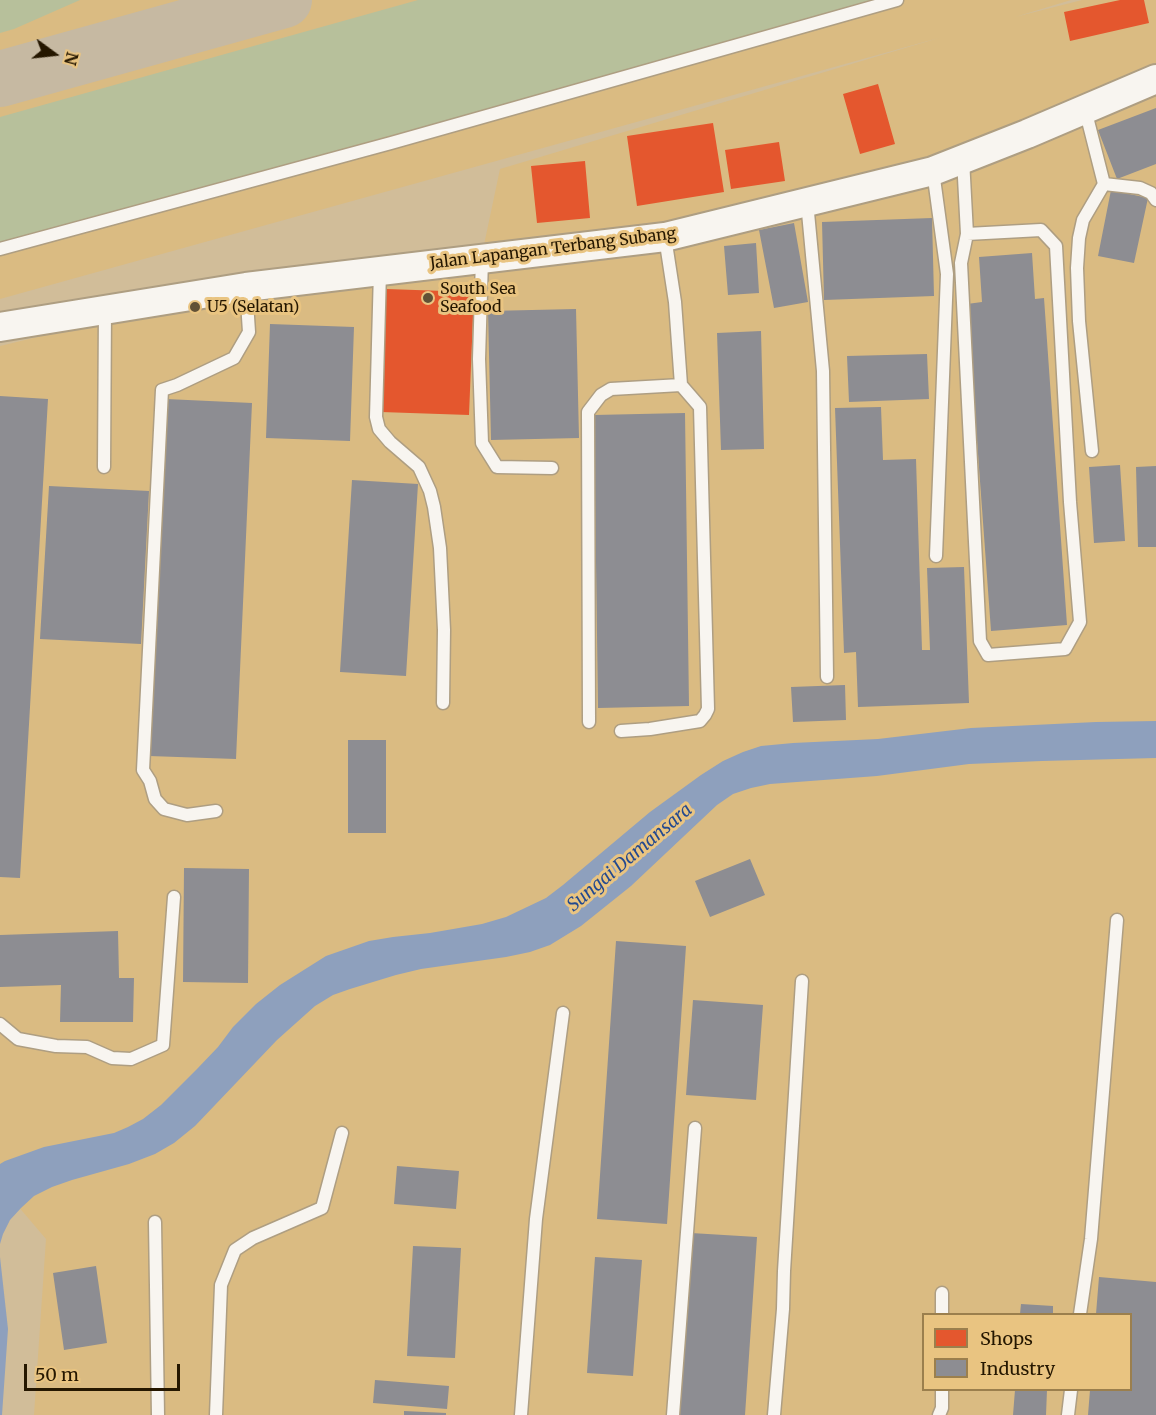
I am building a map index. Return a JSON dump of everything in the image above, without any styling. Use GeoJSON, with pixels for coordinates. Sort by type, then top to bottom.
{"type":"FeatureCollection","features":[{"type":"Feature","properties":{"kind":"street","name":"Jalan Lapangan Terbang Subang"},"geometry":{"type":"LineString","coordinates":[[0,327],[246,287],[665,237],[933,171],[1156,79]]}},
{"type":"Feature","properties":{"kind":"lane"},"geometry":{"type":"LineString","coordinates":[[0,249],[391,143],[897,0]]}},
{"type":"Feature","properties":{"kind":"lane"},"geometry":{"type":"LineString","coordinates":[[1085,109],[1104,184],[1083,220],[1077,268],[1079,321],[1092,451]]}},
{"type":"Feature","properties":{"kind":"lane"},"geometry":{"type":"LineString","coordinates":[[963,159],[967,234],[961,263],[980,641],[988,655],[1065,649],[1080,622],[1070,502],[1056,246],[1041,230],[967,234]]}},
{"type":"Feature","properties":{"kind":"lane"},"geometry":{"type":"LineString","coordinates":[[933,171],[947,274],[936,556]]}},
{"type":"Feature","properties":{"kind":"lane"},"geometry":{"type":"LineString","coordinates":[[1104,184],[1140,188],[1152,193],[1156,200]]}},
{"type":"Feature","properties":{"kind":"lane"},"geometry":{"type":"LineString","coordinates":[[807,202],[823,371],[827,677]]}},
{"type":"Feature","properties":{"kind":"lane"},"geometry":{"type":"LineString","coordinates":[[621,731],[700,721],[708,709],[700,407],[681,385],[675,302],[665,237]]}},
{"type":"Feature","properties":{"kind":"lane"},"geometry":{"type":"LineString","coordinates":[[482,259],[479,359],[482,443],[497,467],[552,468]]}},
{"type":"Feature","properties":{"kind":"lane"},"geometry":{"type":"LineString","coordinates":[[380,271],[376,417],[379,429],[390,442],[419,467],[430,491],[434,507],[440,548],[444,630],[443,703]]}},
{"type":"Feature","properties":{"kind":"lane"},"geometry":{"type":"LineString","coordinates":[[216,811],[187,815],[164,809],[155,799],[150,781],[143,770],[162,390],[234,358],[249,332],[246,287]]}},
{"type":"Feature","properties":{"kind":"lane"},"geometry":{"type":"LineString","coordinates":[[104,467],[105,310]]}},
{"type":"Feature","properties":{"kind":"lane"},"geometry":{"type":"LineString","coordinates":[[589,722],[588,412],[602,395],[611,389],[681,385]]}},
{"type":"Feature","properties":{"kind":"lane"},"geometry":{"type":"LineString","coordinates":[[0,1024],[18,1039],[56,1046],[87,1047],[112,1058],[131,1059],[163,1045],[174,897]]}},
{"type":"Feature","properties":{"kind":"lane"},"geometry":{"type":"LineString","coordinates":[[1080,1313],[1091,1239],[1117,920]]}},
{"type":"Feature","properties":{"kind":"lane"},"geometry":{"type":"LineString","coordinates":[[774,1415],[783,1309],[802,981]]}},
{"type":"Feature","properties":{"kind":"lane"},"geometry":{"type":"LineString","coordinates":[[521,1415],[536,1219],[563,1013]]}},
{"type":"Feature","properties":{"kind":"lane"},"geometry":{"type":"LineString","coordinates":[[673,1415],[695,1128]]}},
{"type":"Feature","properties":{"kind":"lane"},"geometry":{"type":"LineString","coordinates":[[216,1415],[220,1285],[235,1250],[253,1238],[322,1208],[342,1133]]}},
{"type":"Feature","properties":{"kind":"lane"},"geometry":{"type":"LineString","coordinates":[[155,1222],[158,1415]]}},
{"type":"Feature","properties":{"kind":"lane"},"geometry":{"type":"LineString","coordinates":[[942,1293],[942,1313]]}},
{"type":"Feature","properties":{"kind":"lane"},"geometry":{"type":"LineString","coordinates":[[939,1415],[942,1408],[942,1391]]}},
{"type":"Feature","properties":{"kind":"lane"},"geometry":{"type":"LineString","coordinates":[[1068,1415],[1071,1391]]}},
{"type":"Feature","properties":{"kind":"shaded area"},"geometry":{"type":"Polygon","coordinates":[[[0,0],[1071,0],[1015,17],[1082,0],[1156,0],[1156,1415],[34,1415],[46,1239],[0,1185],[0,346],[246,287],[481,259],[500,169],[942,37],[0,299],[0,0]]]}},
{"type":"Feature","properties":{"kind":"green space"},"geometry":{"type":"Polygon","coordinates":[[[0,0],[80,0],[0,33],[0,0]]]}},
{"type":"Feature","properties":{"kind":"green space"},"geometry":{"type":"Polygon","coordinates":[[[418,0],[884,0],[0,243],[0,117],[418,0]]]}},
{"type":"Feature","properties":{"kind":"water","name":"Sungai Damansara"},"geometry":{"type":"Polygon","coordinates":[[[1156,721],[1156,758],[969,764],[877,776],[770,784],[733,794],[717,805],[631,886],[581,926],[550,945],[506,957],[421,969],[396,975],[333,995],[315,1006],[277,1040],[195,1126],[174,1143],[155,1154],[129,1164],[72,1180],[34,1196],[10,1220],[0,1244],[0,1164],[44,1147],[114,1133],[143,1119],[161,1105],[197,1069],[256,1004],[280,985],[326,956],[369,941],[482,924],[506,917],[546,898],[650,812],[723,761],[761,746],[793,743],[878,739],[971,728],[1156,721]]]}},
{"type":"Feature","properties":{"kind":"water"},"geometry":{"type":"Polygon","coordinates":[[[0,1257],[8,1329],[2,1415],[0,1415],[0,1257]]]}},
{"type":"Feature","properties":{"kind":"building: Shops"},"geometry":{"type":"Polygon","coordinates":[[[1120,0],[1144,0],[1149,23],[1070,41],[1064,12],[1120,0]]]}},
{"type":"Feature","properties":{"kind":"building: Shops"},"geometry":{"type":"Polygon","coordinates":[[[878,84],[895,144],[860,154],[843,94],[878,84]]]}},
{"type":"Feature","properties":{"kind":"building: Shops"},"geometry":{"type":"Polygon","coordinates":[[[713,123],[724,192],[637,206],[627,136],[713,123]]]}},
{"type":"Feature","properties":{"kind":"building: Shops"},"geometry":{"type":"Polygon","coordinates":[[[779,142],[785,181],[731,189],[725,150],[779,142]]]}},
{"type":"Feature","properties":{"kind":"building: Shops"},"geometry":{"type":"Polygon","coordinates":[[[585,161],[590,218],[537,223],[531,166],[585,161]]]}},
{"type":"Feature","properties":{"kind":"building: Shops"},"geometry":{"type":"Polygon","coordinates":[[[386,289],[474,292],[469,415],[381,412],[386,289]]]}},
{"type":"Feature","properties":{"kind":"building: Industry"},"geometry":{"type":"Polygon","coordinates":[[[1156,108],[1156,164],[1117,179],[1098,130],[1156,108]]]}},
{"type":"Feature","properties":{"kind":"building: Industry"},"geometry":{"type":"Polygon","coordinates":[[[1111,190],[1148,198],[1134,263],[1098,256],[1111,190]]]}},
{"type":"Feature","properties":{"kind":"building: Industry"},"geometry":{"type":"Polygon","coordinates":[[[932,218],[934,296],[824,300],[822,222],[932,218]]]}},
{"type":"Feature","properties":{"kind":"building: Industry"},"geometry":{"type":"Polygon","coordinates":[[[794,223],[808,302],[774,308],[759,230],[794,223]]]}},
{"type":"Feature","properties":{"kind":"building: Industry"},"geometry":{"type":"Polygon","coordinates":[[[756,243],[759,293],[728,295],[724,246],[756,243]]]}},
{"type":"Feature","properties":{"kind":"building: Industry"},"geometry":{"type":"Polygon","coordinates":[[[1032,253],[1035,299],[1044,298],[1067,625],[991,631],[967,304],[982,302],[979,257],[1032,253]]]}},
{"type":"Feature","properties":{"kind":"building: Industry"},"geometry":{"type":"Polygon","coordinates":[[[576,309],[579,438],[491,440],[488,311],[576,309]]]}},
{"type":"Feature","properties":{"kind":"building: Industry"},"geometry":{"type":"Polygon","coordinates":[[[270,324],[354,327],[350,441],[266,438],[270,324]]]}},
{"type":"Feature","properties":{"kind":"building: Industry"},"geometry":{"type":"Polygon","coordinates":[[[761,331],[764,449],[721,450],[717,333],[761,331]]]}},
{"type":"Feature","properties":{"kind":"building: Industry"},"geometry":{"type":"Polygon","coordinates":[[[927,354],[929,399],[849,402],[847,356],[927,354]]]}},
{"type":"Feature","properties":{"kind":"building: Industry"},"geometry":{"type":"Polygon","coordinates":[[[0,396],[48,399],[20,878],[0,877],[0,396]]]}},
{"type":"Feature","properties":{"kind":"building: Industry"},"geometry":{"type":"Polygon","coordinates":[[[166,399],[252,403],[236,759],[149,756],[166,399]]]}},
{"type":"Feature","properties":{"kind":"building: Industry"},"geometry":{"type":"Polygon","coordinates":[[[881,407],[883,460],[916,459],[922,650],[930,650],[927,568],[964,567],[969,703],[858,707],[856,652],[844,653],[835,408],[881,407]]]}},
{"type":"Feature","properties":{"kind":"building: Industry"},"geometry":{"type":"Polygon","coordinates":[[[685,413],[689,706],[598,708],[594,415],[685,413]]]}},
{"type":"Feature","properties":{"kind":"building: Industry"},"geometry":{"type":"Polygon","coordinates":[[[1120,465],[1125,541],[1094,543],[1089,467],[1120,465]]]}},
{"type":"Feature","properties":{"kind":"building: Industry"},"geometry":{"type":"Polygon","coordinates":[[[1156,466],[1156,547],[1138,547],[1136,467],[1156,466]]]}},
{"type":"Feature","properties":{"kind":"building: Industry"},"geometry":{"type":"Polygon","coordinates":[[[352,480],[418,484],[406,676],[340,672],[352,480]]]}},
{"type":"Feature","properties":{"kind":"building: Industry"},"geometry":{"type":"Polygon","coordinates":[[[49,486],[149,491],[141,644],[40,639],[49,486]]]}},
{"type":"Feature","properties":{"kind":"building: Industry"},"geometry":{"type":"Polygon","coordinates":[[[845,685],[846,720],[793,722],[791,687],[845,685]]]}},
{"type":"Feature","properties":{"kind":"building: Industry"},"geometry":{"type":"Polygon","coordinates":[[[348,740],[386,740],[386,833],[348,833],[348,740]]]}},
{"type":"Feature","properties":{"kind":"building: Industry"},"geometry":{"type":"Polygon","coordinates":[[[750,859],[765,895],[710,917],[695,881],[750,859]]]}},
{"type":"Feature","properties":{"kind":"building: Industry"},"geometry":{"type":"Polygon","coordinates":[[[184,868],[249,869],[248,983],[183,982],[184,868]]]}},
{"type":"Feature","properties":{"kind":"building: Industry"},"geometry":{"type":"Polygon","coordinates":[[[118,931],[119,978],[134,978],[133,1022],[60,1022],[61,985],[0,987],[0,935],[118,931]]]}},
{"type":"Feature","properties":{"kind":"building: Industry"},"geometry":{"type":"Polygon","coordinates":[[[616,941],[686,946],[667,1224],[597,1219],[616,941]]]}},
{"type":"Feature","properties":{"kind":"building: Industry"},"geometry":{"type":"Polygon","coordinates":[[[693,1000],[763,1005],[756,1100],[686,1095],[693,1000]]]}},
{"type":"Feature","properties":{"kind":"building: Industry"},"geometry":{"type":"Polygon","coordinates":[[[397,1166],[459,1171],[456,1209],[394,1204],[397,1166]]]}},
{"type":"Feature","properties":{"kind":"building: Industry"},"geometry":{"type":"Polygon","coordinates":[[[691,1233],[757,1237],[745,1415],[679,1415],[691,1233]]]}},
{"type":"Feature","properties":{"kind":"building: Industry"},"geometry":{"type":"Polygon","coordinates":[[[413,1246],[461,1248],[455,1358],[407,1356],[413,1246]]]}},
{"type":"Feature","properties":{"kind":"building: Industry"},"geometry":{"type":"Polygon","coordinates":[[[595,1257],[642,1260],[633,1376],[587,1373],[595,1257]]]}},
{"type":"Feature","properties":{"kind":"building: Industry"},"geometry":{"type":"Polygon","coordinates":[[[96,1266],[107,1343],[64,1350],[53,1273],[96,1266]]]}},
{"type":"Feature","properties":{"kind":"building: Industry"},"geometry":{"type":"Polygon","coordinates":[[[1099,1277],[1156,1282],[1156,1415],[1088,1415],[1090,1391],[1132,1391],[1132,1313],[1096,1313],[1099,1277]]]}},
{"type":"Feature","properties":{"kind":"building: Industry"},"geometry":{"type":"Polygon","coordinates":[[[1021,1304],[1053,1306],[1053,1313],[1020,1313],[1021,1304]]]}},
{"type":"Feature","properties":{"kind":"building: Industry"},"geometry":{"type":"Polygon","coordinates":[[[375,1380],[449,1386],[447,1409],[373,1403],[375,1380]]]}},
{"type":"Feature","properties":{"kind":"building: Industry"},"geometry":{"type":"Polygon","coordinates":[[[1015,1391],[1047,1391],[1046,1415],[1013,1415],[1015,1391]]]}},
{"type":"Feature","properties":{"kind":"building: Industry"},"geometry":{"type":"Polygon","coordinates":[[[404,1411],[446,1413],[446,1415],[404,1415],[404,1411]]]}},
{"type":"Feature","properties":{"kind":"taxiway"},"geometry":{"type":"LineString","coordinates":[[0,79],[284,0]]}},
{"type":"Feature","properties":{"kind":"place","name":"South Sea Seafood"},"geometry":{"type":"Point","coordinates":[428,298]}},
{"type":"Feature","properties":{"kind":"place","name":"U5 (Selatan)"},"geometry":{"type":"Point","coordinates":[195,307]}}]}
